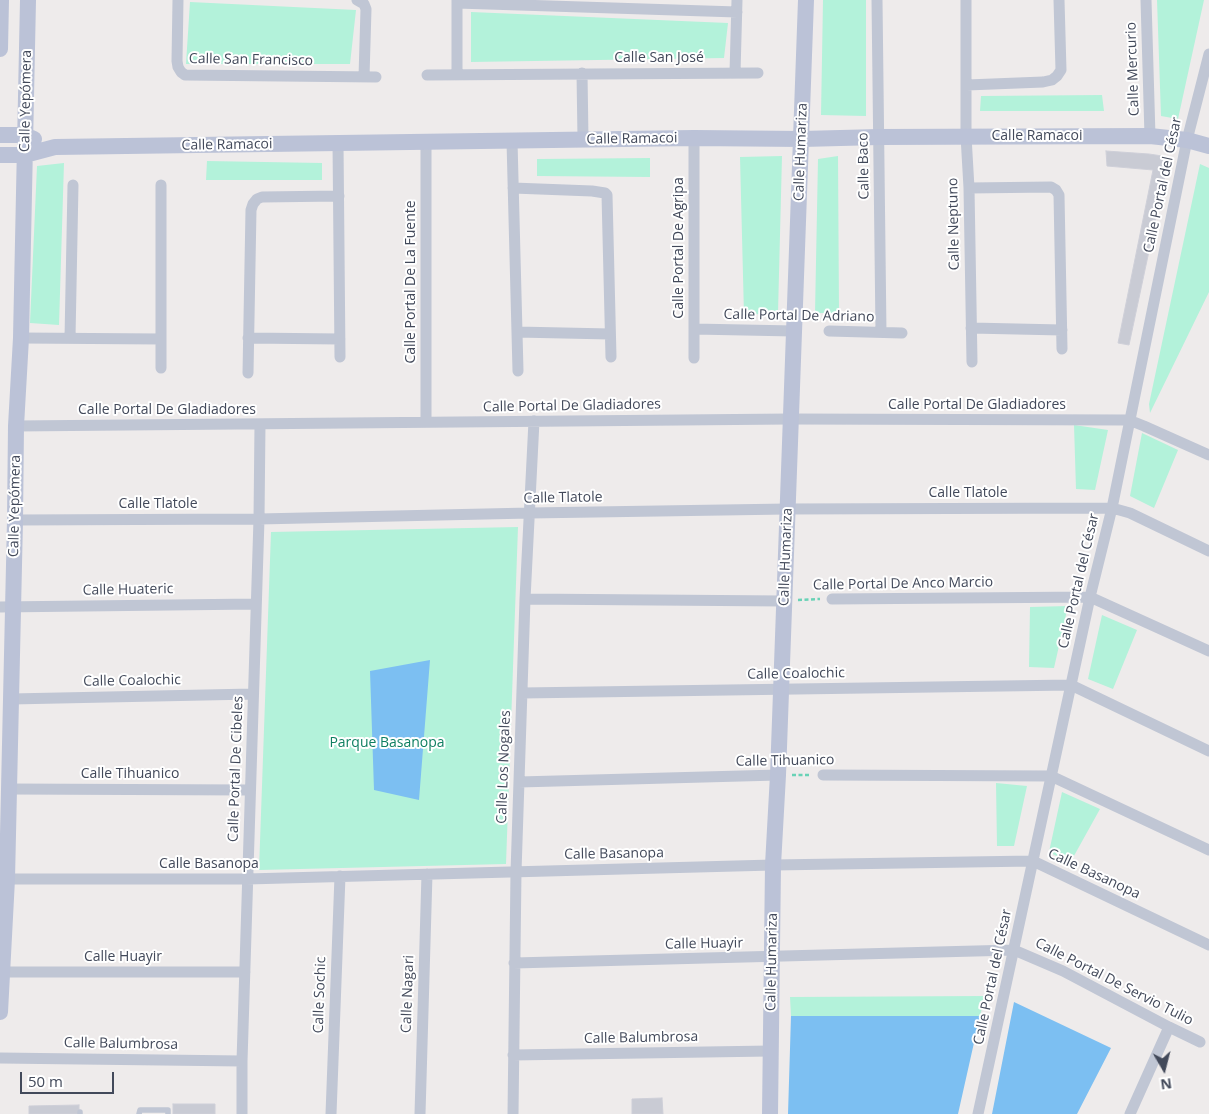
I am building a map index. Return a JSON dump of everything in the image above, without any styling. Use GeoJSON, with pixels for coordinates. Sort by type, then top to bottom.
{"type":"FeatureCollection","features":[{"type":"Feature","properties":{"kind":"street","name":"Calle Yepómera"},"geometry":{"type":"LineString","coordinates":[[0,49],[1,0]]}},
{"type":"Feature","properties":{"kind":"street","name":"Calle Yepómera"},"geometry":{"type":"LineString","coordinates":[[0,1012],[11,699],[7,607],[15,520],[28,0]]}},
{"type":"Feature","properties":{"kind":"street","name":"Calle San Francisco"},"geometry":{"type":"LineString","coordinates":[[178,0],[177,61],[178,67],[185,75],[370,77],[366,9],[364,4],[357,0]]}},
{"type":"Feature","properties":{"kind":"street","name":"Calle Humariza"},"geometry":{"type":"LineString","coordinates":[[770,1114],[773,865],[778,775],[806,0]]}},
{"type":"Feature","properties":{"kind":"street","name":"Calle Baco"},"geometry":{"type":"LineString","coordinates":[[876,0],[881,332]]}},
{"type":"Feature","properties":{"kind":"street","name":"Calle Neptuno"},"geometry":{"type":"LineString","coordinates":[[966,0],[966,136],[969,188],[972,362]]}},
{"type":"Feature","properties":{"kind":"street"},"geometry":{"type":"LineString","coordinates":[[967,85],[1043,82],[1058,76],[1061,70],[1059,0]]}},
{"type":"Feature","properties":{"kind":"street","name":"Calle Mercurio"},"geometry":{"type":"LineString","coordinates":[[1146,0],[1150,136]]}},
{"type":"Feature","properties":{"kind":"street"},"geometry":{"type":"LineString","coordinates":[[457,74],[457,2],[737,6],[736,73]]}},
{"type":"Feature","properties":{"kind":"street","name":"Calle Portal del César"},"geometry":{"type":"LineString","coordinates":[[978,1114],[1090,597],[1112,508],[1187,140],[1209,54]]}},
{"type":"Feature","properties":{"kind":"street","name":"Calle San José"},"geometry":{"type":"LineString","coordinates":[[427,74],[758,72]]}},
{"type":"Feature","properties":{"kind":"street"},"geometry":{"type":"LineString","coordinates":[[582,73],[583,139]]}},
{"type":"Feature","properties":{"kind":"street","name":"Calle Ramacoi"},"geometry":{"type":"LineString","coordinates":[[0,135],[25,135],[55,146]]}},
{"type":"Feature","properties":{"kind":"street","name":"Calle Ramacoi"},"geometry":{"type":"LineString","coordinates":[[0,155],[25,155],[55,146],[694,138],[1150,136],[1187,140],[1209,146]]}},
{"type":"Feature","properties":{"kind":"street","name":"Calle Portal De Agripa"},"geometry":{"type":"LineString","coordinates":[[694,138],[694,358]]}},
{"type":"Feature","properties":{"kind":"street"},"geometry":{"type":"LineString","coordinates":[[512,141],[518,371]]}},
{"type":"Feature","properties":{"kind":"street","name":"Calle Portal De La Fuente"},"geometry":{"type":"LineString","coordinates":[[426,142],[426,422]]}},
{"type":"Feature","properties":{"kind":"street"},"geometry":{"type":"LineString","coordinates":[[338,143],[340,357]]}},
{"type":"Feature","properties":{"kind":"street"},"geometry":{"type":"LineString","coordinates":[[70,338],[73,185]]}},
{"type":"Feature","properties":{"kind":"street"},"geometry":{"type":"LineString","coordinates":[[161,185],[162,368]]}},
{"type":"Feature","properties":{"kind":"street"},"geometry":{"type":"LineString","coordinates":[[969,188],[1051,187],[1059,195],[1062,349]]}},
{"type":"Feature","properties":{"kind":"street"},"geometry":{"type":"LineString","coordinates":[[513,188],[592,191],[607,195],[611,357]]}},
{"type":"Feature","properties":{"kind":"street"},"geometry":{"type":"LineString","coordinates":[[248,373],[251,210],[253,204],[262,197],[339,196]]}},
{"type":"Feature","properties":{"kind":"street"},"geometry":{"type":"LineString","coordinates":[[971,328],[1062,330]]}},
{"type":"Feature","properties":{"kind":"street","name":"Calle Portal De Adriano"},"geometry":{"type":"LineString","coordinates":[[694,329],[794,331]]}},
{"type":"Feature","properties":{"kind":"street","name":"Calle Portal De Adriano"},"geometry":{"type":"LineString","coordinates":[[829,331],[902,333]]}},
{"type":"Feature","properties":{"kind":"street"},"geometry":{"type":"LineString","coordinates":[[516,332],[610,334]]}},
{"type":"Feature","properties":{"kind":"street"},"geometry":{"type":"LineString","coordinates":[[21,338],[161,339]]}},
{"type":"Feature","properties":{"kind":"street"},"geometry":{"type":"LineString","coordinates":[[248,338],[340,339]]}},
{"type":"Feature","properties":{"kind":"street","name":"Calle Portal De Gladiadores"},"geometry":{"type":"LineString","coordinates":[[16,426],[790,419],[1129,420]]}},
{"type":"Feature","properties":{"kind":"street"},"geometry":{"type":"LineString","coordinates":[[1129,420],[1209,455]]}},
{"type":"Feature","properties":{"kind":"street","name":"Calle Los Nogales"},"geometry":{"type":"LineString","coordinates":[[513,1114],[516,872],[525,599],[534,421]]}},
{"type":"Feature","properties":{"kind":"street","name":"Calle Portal De Cibeles"},"geometry":{"type":"LineString","coordinates":[[242,1114],[244,972],[254,694],[260,424]]}},
{"type":"Feature","properties":{"kind":"street","name":"Calle Tlatole"},"geometry":{"type":"LineString","coordinates":[[15,520],[259,519],[530,513],[1112,508],[1130,513],[1209,551]]}},
{"type":"Feature","properties":{"kind":"street","name":"Calle Portal De Anco Marcio"},"geometry":{"type":"LineString","coordinates":[[832,599],[1090,597],[1209,651]]}},
{"type":"Feature","properties":{"kind":"street"},"geometry":{"type":"LineString","coordinates":[[525,599],[784,601]]}},
{"type":"Feature","properties":{"kind":"street","name":"Calle Huateric"},"geometry":{"type":"LineString","coordinates":[[7,607],[256,604]]}},
{"type":"Feature","properties":{"kind":"street"},"geometry":{"type":"LineString","coordinates":[[1071,685],[1209,751]]}},
{"type":"Feature","properties":{"kind":"street","name":"Calle Coalochic"},"geometry":{"type":"LineString","coordinates":[[522,693],[1071,685]]}},
{"type":"Feature","properties":{"kind":"street","name":"Calle Coalochic"},"geometry":{"type":"LineString","coordinates":[[11,699],[254,694]]}},
{"type":"Feature","properties":{"kind":"street","name":"Calle Tihuanico"},"geometry":{"type":"LineString","coordinates":[[519,782],[778,775]]}},
{"type":"Feature","properties":{"kind":"street","name":"Calle Tihuanico"},"geometry":{"type":"LineString","coordinates":[[823,775],[1052,776]]}},
{"type":"Feature","properties":{"kind":"street"},"geometry":{"type":"LineString","coordinates":[[1052,776],[1209,850]]}},
{"type":"Feature","properties":{"kind":"street","name":"Calle Tihuanico"},"geometry":{"type":"LineString","coordinates":[[9,789],[250,790]]}},
{"type":"Feature","properties":{"kind":"street","name":"Calle Basanopa"},"geometry":{"type":"LineString","coordinates":[[4,879],[247,879],[773,865],[1033,861],[1209,945]]}},
{"type":"Feature","properties":{"kind":"street","name":"Calle Nagari"},"geometry":{"type":"LineString","coordinates":[[420,1114],[427,874]]}},
{"type":"Feature","properties":{"kind":"street","name":"Calle Sochic"},"geometry":{"type":"LineString","coordinates":[[331,1114],[340,876]]}},
{"type":"Feature","properties":{"kind":"street","name":"Calle Huayir"},"geometry":{"type":"LineString","coordinates":[[514,963],[1014,950]]}},
{"type":"Feature","properties":{"kind":"street","name":"Calle Portal De Servio Tulio"},"geometry":{"type":"LineString","coordinates":[[1014,950],[1063,971],[1200,1042]]}},
{"type":"Feature","properties":{"kind":"street","name":"Calle Huayir"},"geometry":{"type":"LineString","coordinates":[[2,972],[244,972]]}},
{"type":"Feature","properties":{"kind":"street"},"geometry":{"type":"LineString","coordinates":[[1130,1114],[1169,1027]]}},
{"type":"Feature","properties":{"kind":"street","name":"Calle Balumbrosa"},"geometry":{"type":"LineString","coordinates":[[513,1055],[770,1051]]}},
{"type":"Feature","properties":{"kind":"street","name":"Calle Balumbrosa"},"geometry":{"type":"LineString","coordinates":[[0,1058],[242,1061]]}},
{"type":"Feature","properties":{"kind":"lane"},"geometry":{"type":"LineString","coordinates":[[139,1114],[140,1110],[168,1110],[168,1114]]}},
{"type":"Feature","properties":{"kind":"path","name":"Calle Portal De Anco Marcio"},"geometry":{"type":"LineString","coordinates":[[784,601],[832,599]]}},
{"type":"Feature","properties":{"kind":"path","name":"Calle Tihuanico"},"geometry":{"type":"LineString","coordinates":[[778,775],[823,775]]}},
{"type":"Feature","properties":{"kind":"green space"},"geometry":{"type":"Polygon","coordinates":[[[823,0],[866,0],[866,116],[821,115],[823,0]]]}},
{"type":"Feature","properties":{"kind":"green space"},"geometry":{"type":"Polygon","coordinates":[[[1157,0],[1204,0],[1178,119],[1161,116],[1157,0]]]}},
{"type":"Feature","properties":{"kind":"green space"},"geometry":{"type":"Polygon","coordinates":[[[190,2],[356,10],[350,64],[186,64],[190,2]]]}},
{"type":"Feature","properties":{"kind":"green space"},"geometry":{"type":"Polygon","coordinates":[[[471,12],[728,23],[724,58],[471,62],[471,12]]]}},
{"type":"Feature","properties":{"kind":"green space"},"geometry":{"type":"Polygon","coordinates":[[[1102,95],[1104,111],[980,111],[981,96],[1102,95]]]}},
{"type":"Feature","properties":{"kind":"green space"},"geometry":{"type":"Polygon","coordinates":[[[782,156],[778,313],[744,315],[740,157],[782,156]]]}},
{"type":"Feature","properties":{"kind":"green space"},"geometry":{"type":"Polygon","coordinates":[[[838,156],[839,313],[815,313],[818,159],[838,156]]]}},
{"type":"Feature","properties":{"kind":"green space"},"geometry":{"type":"Polygon","coordinates":[[[650,158],[650,177],[537,176],[537,159],[650,158]]]}},
{"type":"Feature","properties":{"kind":"green space"},"geometry":{"type":"Polygon","coordinates":[[[207,161],[322,163],[322,180],[206,180],[207,161]]]}},
{"type":"Feature","properties":{"kind":"green space"},"geometry":{"type":"Polygon","coordinates":[[[64,163],[59,325],[30,323],[37,166],[64,163]]]}},
{"type":"Feature","properties":{"kind":"green space"},"geometry":{"type":"Polygon","coordinates":[[[1200,164],[1209,168],[1209,292],[1150,413],[1149,404],[1200,164]]]}},
{"type":"Feature","properties":{"kind":"green space"},"geometry":{"type":"Polygon","coordinates":[[[1074,425],[1108,430],[1095,490],[1076,489],[1074,425]]]}},
{"type":"Feature","properties":{"kind":"green space"},"geometry":{"type":"Polygon","coordinates":[[[1142,433],[1178,450],[1154,508],[1130,496],[1142,433]]]}},
{"type":"Feature","properties":{"kind":"green space","name":"Parque Basanopa"},"geometry":{"type":"Polygon","coordinates":[[[518,527],[506,864],[259,870],[271,532],[518,527]]]}},
{"type":"Feature","properties":{"kind":"green space"},"geometry":{"type":"Polygon","coordinates":[[[1068,606],[1054,668],[1029,667],[1030,607],[1068,606]]]}},
{"type":"Feature","properties":{"kind":"green space"},"geometry":{"type":"Polygon","coordinates":[[[1102,615],[1137,630],[1113,689],[1088,679],[1102,615]]]}},
{"type":"Feature","properties":{"kind":"green space"},"geometry":{"type":"Polygon","coordinates":[[[996,783],[1027,786],[1014,846],[997,846],[996,783]]]}},
{"type":"Feature","properties":{"kind":"green space"},"geometry":{"type":"Polygon","coordinates":[[[1062,792],[1100,809],[1070,863],[1049,852],[1062,792]]]}},
{"type":"Feature","properties":{"kind":"green space"},"geometry":{"type":"Polygon","coordinates":[[[985,996],[980,1016],[791,1016],[790,997],[985,996]]]}},
{"type":"Feature","properties":{"kind":"water"},"geometry":{"type":"Polygon","coordinates":[[[430,660],[419,800],[374,790],[370,671],[430,660]]]}},
{"type":"Feature","properties":{"kind":"water"},"geometry":{"type":"Polygon","coordinates":[[[1014,1002],[1111,1048],[1077,1114],[992,1114],[1014,1002]]]}},
{"type":"Feature","properties":{"kind":"water"},"geometry":{"type":"Polygon","coordinates":[[[791,1016],[980,1016],[958,1114],[788,1114],[791,1016]]]}},
{"type":"Feature","properties":{"kind":"building"},"geometry":{"type":"Polygon","coordinates":[[[1106,151],[1169,157],[1129,345],[1118,343],[1153,170],[1107,166],[1106,151]]]}},
{"type":"Feature","properties":{"kind":"building"},"geometry":{"type":"Polygon","coordinates":[[[662,1098],[663,1114],[632,1114],[632,1099],[662,1098]]]}},
{"type":"Feature","properties":{"kind":"building"},"geometry":{"type":"Polygon","coordinates":[[[173,1104],[215,1104],[215,1114],[173,1114],[173,1104]]]}},
{"type":"Feature","properties":{"kind":"building"},"geometry":{"type":"Polygon","coordinates":[[[79,1105],[79,1114],[29,1114],[29,1106],[79,1105]]]}}]}
